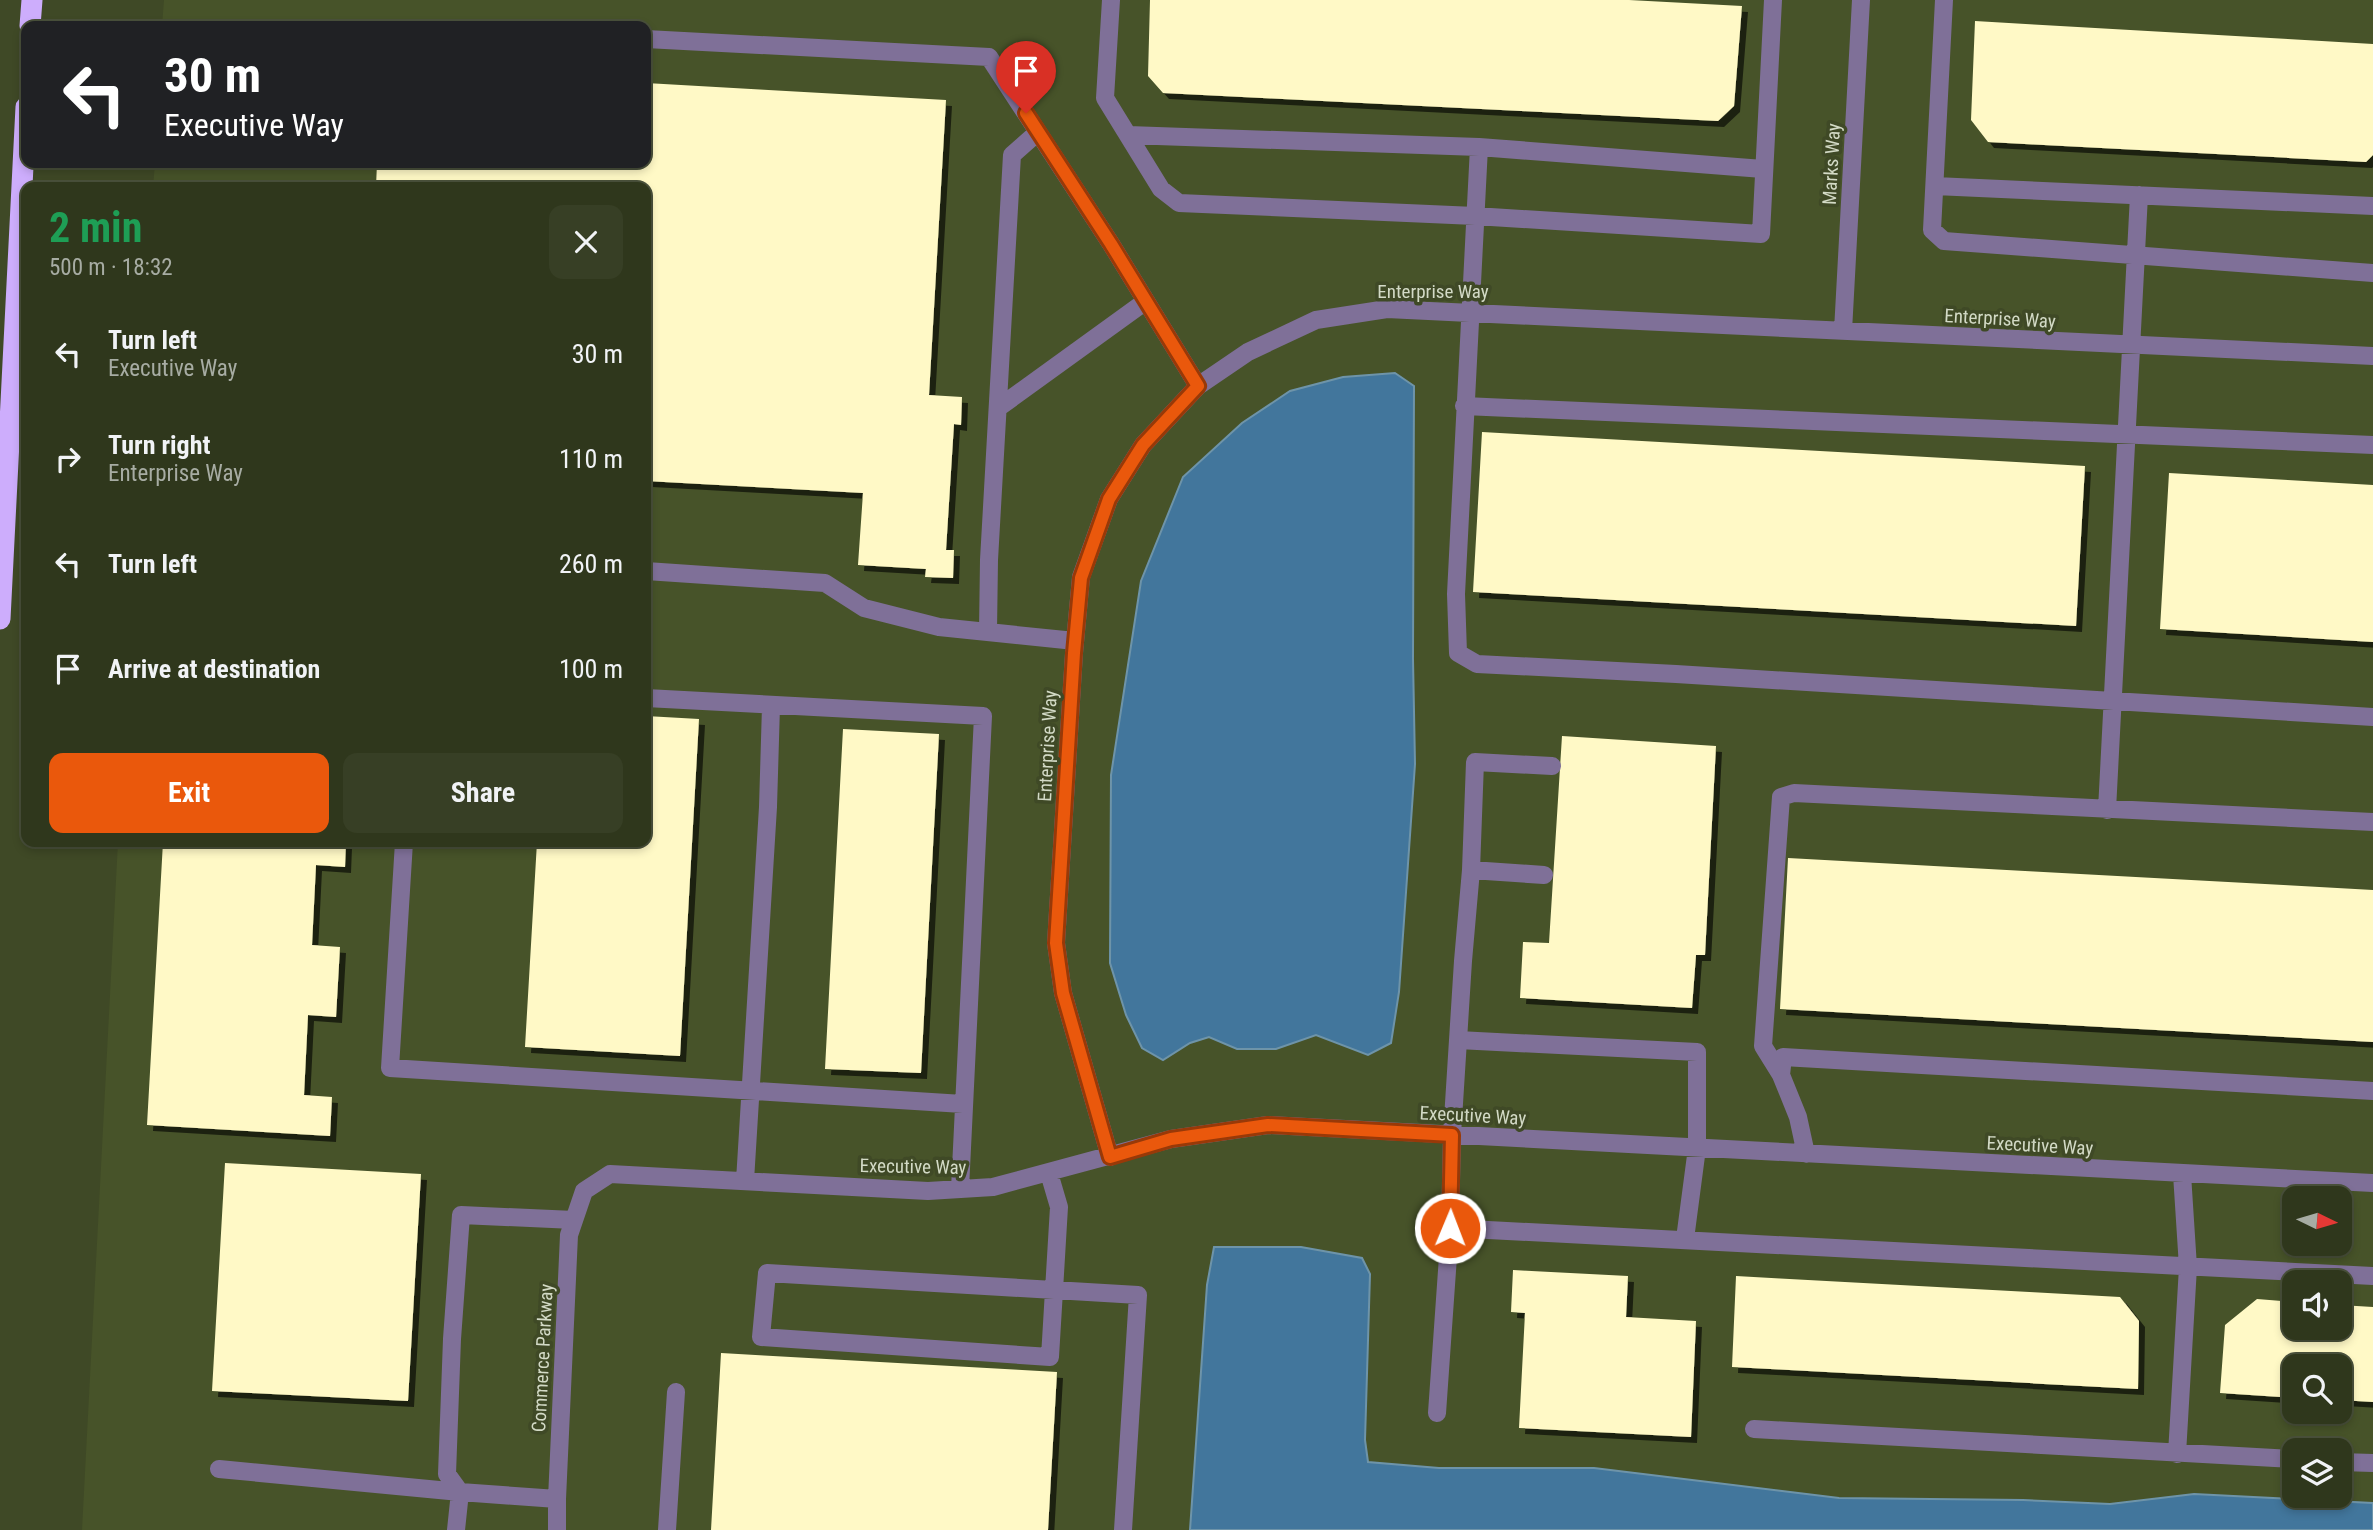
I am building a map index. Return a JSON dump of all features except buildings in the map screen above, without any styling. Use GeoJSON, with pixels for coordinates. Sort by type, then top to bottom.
{"type":"FeatureCollection","features":[{"type":"Feature","properties":{"kind":"highway"},"geometry":{"type":"LineString","coordinates":[[30,21],[32,0]]}},
{"type":"Feature","properties":{"kind":"highway"},"geometry":{"type":"LineString","coordinates":[[0,618],[21,205]]}},
{"type":"Feature","properties":{"kind":"street"},"geometry":{"type":"LineString","coordinates":[[1111,0],[1105,98],[1161,189],[1179,203],[1475,216],[1760,234],[1773,0]]}},
{"type":"Feature","properties":{"kind":"street","name":"Marks Way"},"geometry":{"type":"LineString","coordinates":[[1843,331],[1861,0]]}},
{"type":"Feature","properties":{"kind":"street"},"geometry":{"type":"LineString","coordinates":[[1944,0],[1932,230],[1944,241],[2373,273]]}},
{"type":"Feature","properties":{"kind":"street"},"geometry":{"type":"LineString","coordinates":[[651,39],[989,57],[1198,386]]}},
{"type":"Feature","properties":{"kind":"street"},"geometry":{"type":"LineString","coordinates":[[988,631],[989,560],[1012,155],[1038,132]]}},
{"type":"Feature","properties":{"kind":"street"},"geometry":{"type":"LineString","coordinates":[[1128,135],[1479,148],[1763,169]]}},
{"type":"Feature","properties":{"kind":"street"},"geometry":{"type":"LineString","coordinates":[[1479,148],[1456,594],[1458,653],[1477,664],[2373,718]]}},
{"type":"Feature","properties":{"kind":"street"},"geometry":{"type":"LineString","coordinates":[[1935,186],[2373,205]]}},
{"type":"Feature","properties":{"kind":"street"},"geometry":{"type":"LineString","coordinates":[[2107,810],[2139,195]]}},
{"type":"Feature","properties":{"kind":"street"},"geometry":{"type":"LineString","coordinates":[[998,408],[1146,302]]}},
{"type":"Feature","properties":{"kind":"street","name":"Enterprise Way"},"geometry":{"type":"LineString","coordinates":[[1110,1157],[1063,993],[1056,943],[1081,578],[1109,499],[1143,445],[1198,386],[1248,352],[1316,320],[1387,309],[2373,356]]}},
{"type":"Feature","properties":{"kind":"street"},"geometry":{"type":"LineString","coordinates":[[1464,406],[2373,445]]}},
{"type":"Feature","properties":{"kind":"street"},"geometry":{"type":"LineString","coordinates":[[651,571],[825,583],[864,608],[939,626],[1075,641]]}},
{"type":"Feature","properties":{"kind":"street"},"geometry":{"type":"LineString","coordinates":[[651,698],[983,716],[960,1189]]}},
{"type":"Feature","properties":{"kind":"street"},"geometry":{"type":"LineString","coordinates":[[745,1181],[768,807],[771,706]]}},
{"type":"Feature","properties":{"kind":"street"},"geometry":{"type":"LineString","coordinates":[[1437,1413],[1450,1228],[1452,1135],[1471,870],[1475,762],[1552,766]]}},
{"type":"Feature","properties":{"kind":"street"},"geometry":{"type":"LineString","coordinates":[[1806,1154],[1798,1117],[1781,1075],[1763,1046],[1781,797],[1794,793],[2373,822]]}},
{"type":"Feature","properties":{"kind":"street"},"geometry":{"type":"LineString","coordinates":[[404,847],[390,1068],[963,1104]]}},
{"type":"Feature","properties":{"kind":"street"},"geometry":{"type":"LineString","coordinates":[[1471,870],[1544,874]]}},
{"type":"Feature","properties":{"kind":"street"},"geometry":{"type":"LineString","coordinates":[[1458,1040],[1697,1052],[1697,1148],[1685,1239]]}},
{"type":"Feature","properties":{"kind":"street"},"geometry":{"type":"LineString","coordinates":[[1781,1075],[1783,1057],[2373,1091]]}},
{"type":"Feature","properties":{"kind":"street","name":"Executive Way"},"geometry":{"type":"LineString","coordinates":[[584,1191],[610,1174],[928,1191],[993,1187],[1171,1139],[1268,1125],[2373,1183]]}},
{"type":"Feature","properties":{"kind":"street"},"geometry":{"type":"LineString","coordinates":[[1049,1172],[1059,1208],[1054,1290],[1050,1357],[761,1337],[767,1273],[1054,1290],[1138,1295],[1124,1530]]}},
{"type":"Feature","properties":{"kind":"street"},"geometry":{"type":"LineString","coordinates":[[2177,1454],[2188,1267],[2182,1174]]}},
{"type":"Feature","properties":{"kind":"street","name":"Commerce Parkway"},"geometry":{"type":"LineString","coordinates":[[557,1530],[569,1235],[584,1191]]}},
{"type":"Feature","properties":{"kind":"street"},"geometry":{"type":"LineString","coordinates":[[456,1530],[460,1492],[447,1474],[452,1339],[461,1215],[574,1220]]}},
{"type":"Feature","properties":{"kind":"street"},"geometry":{"type":"LineString","coordinates":[[1450,1228],[2373,1276]]}},
{"type":"Feature","properties":{"kind":"street"},"geometry":{"type":"LineString","coordinates":[[667,1530],[676,1392]]}},
{"type":"Feature","properties":{"kind":"street"},"geometry":{"type":"LineString","coordinates":[[1754,1429],[2282,1458]]}},
{"type":"Feature","properties":{"kind":"street"},"geometry":{"type":"LineString","coordinates":[[2352,1462],[2373,1463]]}},
{"type":"Feature","properties":{"kind":"street"},"geometry":{"type":"LineString","coordinates":[[219,1469],[557,1499]]}},
{"type":"Feature","properties":{"kind":"shaded area"},"geometry":{"type":"Polygon","coordinates":[[[164,0],[2373,0],[2373,1530],[82,1530],[118,847],[651,847],[651,182],[153,182],[155,168],[651,168],[651,21],[162,21],[164,0]]]}},
{"type":"Feature","properties":{"kind":"water"},"geometry":{"type":"Polygon","coordinates":[[[1395,373],[1414,386],[1415,764],[1399,992],[1391,1043],[1368,1055],[1316,1035],[1276,1049],[1237,1049],[1209,1037],[1190,1043],[1163,1060],[1142,1048],[1126,1015],[1110,963],[1111,775],[1141,581],[1183,477],[1242,423],[1290,391],[1343,377],[1395,373]]]}},
{"type":"Feature","properties":{"kind":"water"},"geometry":{"type":"Polygon","coordinates":[[[1214,1247],[1301,1247],[1362,1258],[1370,1274],[1365,1440],[1368,1462],[1439,1468],[1594,1468],[1839,1498],[2110,1504],[2194,1494],[2282,1498],[2282,1508],[2352,1508],[2352,1502],[2373,1503],[2373,1530],[1190,1530],[1207,1285],[1214,1247]]]}},
{"type":"Feature","properties":{"kind":"route"},"geometry":{"type":"LineString","coordinates":[[1026,113],[1198,386],[1143,445],[1109,499],[1081,578],[1056,943],[1063,993],[1110,1157],[1171,1139],[1268,1125],[1452,1135],[1450,1228]]}}]}
